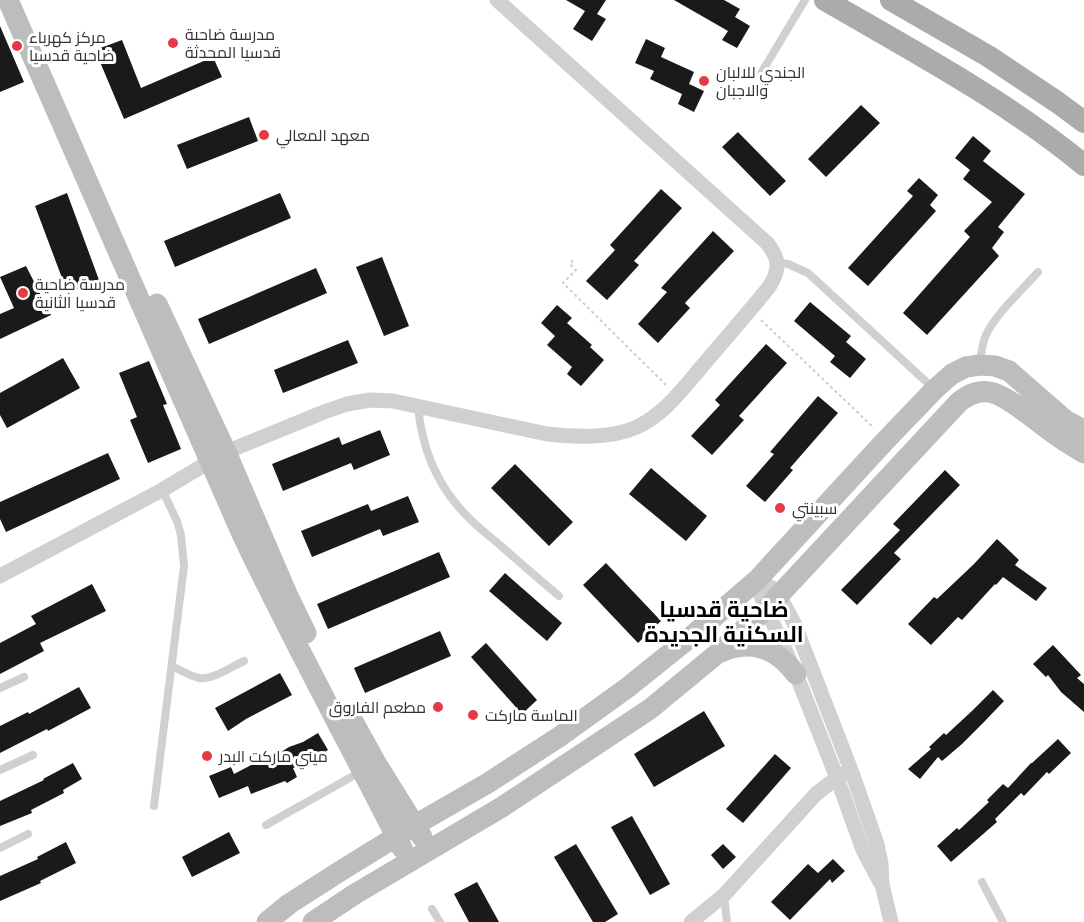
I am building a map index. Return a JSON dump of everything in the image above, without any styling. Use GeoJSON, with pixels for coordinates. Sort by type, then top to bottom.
{"type":"FeatureCollection","features":[{"type":"Feature","properties":{"kind":"main road"},"geometry":{"type":"LineString","coordinates":[[8,0],[122,232],[280,597],[370,767],[396,837],[409,862]]}},
{"type":"Feature","properties":{"kind":"main road"},"geometry":{"type":"LineString","coordinates":[[20,0],[60,105]]}},
{"type":"Feature","properties":{"kind":"main road"},"geometry":{"type":"LineString","coordinates":[[825,0],[987,95],[1084,165]]}},
{"type":"Feature","properties":{"kind":"main road"},"geometry":{"type":"LineString","coordinates":[[891,0],[988,56],[1084,122]]}},
{"type":"Feature","properties":{"kind":"main road"},"geometry":{"type":"LineString","coordinates":[[978,391],[980,364]]}},
{"type":"Feature","properties":{"kind":"main road"},"geometry":{"type":"LineString","coordinates":[[254,922],[289,904],[415,825],[488,783],[559,737],[627,688],[757,580],[886,440],[952,374],[966,367],[980,364],[1009,371],[1065,420],[1084,430]]}},
{"type":"Feature","properties":{"kind":"main road"},"geometry":{"type":"LineString","coordinates":[[313,922],[502,807],[650,709],[718,653],[772,602],[968,395],[978,391],[991,392],[1004,397],[1084,453]]}},
{"type":"Feature","properties":{"kind":"main road"},"geometry":{"type":"LineString","coordinates":[[718,653],[742,646],[761,648],[778,656],[796,674]]}},
{"type":"Feature","properties":{"kind":"main road"},"geometry":{"type":"LineString","coordinates":[[370,767],[415,825],[429,850]]}},
{"type":"Feature","properties":{"kind":"main road"},"geometry":{"type":"LineString","coordinates":[[267,922],[289,904]]}},
{"type":"Feature","properties":{"kind":"street"},"geometry":{"type":"LineString","coordinates":[[0,576],[162,490],[218,457],[347,404],[370,400],[393,400],[547,434],[594,436],[619,433],[638,426],[658,414],[677,395],[776,277],[778,263],[774,251],[497,0]]}},
{"type":"Feature","properties":{"kind":"street"},"geometry":{"type":"LineString","coordinates":[[757,580],[759,590],[794,623],[877,844],[882,884],[891,922]]}},
{"type":"Feature","properties":{"kind":"street"},"geometry":{"type":"LineString","coordinates":[[772,602],[796,674],[863,850],[882,884]]}},
{"type":"Feature","properties":{"kind":"street"},"geometry":{"type":"LineString","coordinates":[[691,922],[724,895],[816,794],[837,777],[851,770]]}},
{"type":"Feature","properties":{"kind":"lane"},"geometry":{"type":"LineString","coordinates":[[760,75],[805,0]]}},
{"type":"Feature","properties":{"kind":"lane"},"geometry":{"type":"LineString","coordinates":[[778,263],[788,264],[808,273],[935,389]]}},
{"type":"Feature","properties":{"kind":"lane"},"geometry":{"type":"LineString","coordinates":[[980,364],[981,349],[986,334],[995,320],[1038,272]]}},
{"type":"Feature","properties":{"kind":"lane"},"geometry":{"type":"LineString","coordinates":[[418,405],[424,446],[431,465],[452,501],[466,516],[559,596]]}},
{"type":"Feature","properties":{"kind":"lane"},"geometry":{"type":"LineString","coordinates":[[154,806],[183,581],[183,550],[177,520],[162,490]]}},
{"type":"Feature","properties":{"kind":"lane"},"geometry":{"type":"LineString","coordinates":[[172,666],[202,679],[244,661]]}},
{"type":"Feature","properties":{"kind":"lane"},"geometry":{"type":"LineString","coordinates":[[0,688],[24,677]]}},
{"type":"Feature","properties":{"kind":"lane"},"geometry":{"type":"LineString","coordinates":[[0,770],[33,755]]}},
{"type":"Feature","properties":{"kind":"lane"},"geometry":{"type":"LineString","coordinates":[[266,825],[370,767]]}},
{"type":"Feature","properties":{"kind":"lane"},"geometry":{"type":"LineString","coordinates":[[0,848],[28,834]]}},
{"type":"Feature","properties":{"kind":"lane"},"geometry":{"type":"LineString","coordinates":[[982,882],[1003,922]]}},
{"type":"Feature","properties":{"kind":"lane"},"geometry":{"type":"LineString","coordinates":[[724,895],[727,922]]}},
{"type":"Feature","properties":{"kind":"lane"},"geometry":{"type":"LineString","coordinates":[[432,909],[440,922]]}},
{"type":"Feature","properties":{"kind":"path"},"geometry":{"type":"LineString","coordinates":[[573,261],[570,264],[576,270],[563,283],[677,395]]}},
{"type":"Feature","properties":{"kind":"path"},"geometry":{"type":"LineString","coordinates":[[751,309],[886,440]]}},
{"type":"Feature","properties":{"kind":"building"},"geometry":{"type":"Polygon","coordinates":[[[566,0],[606,0],[597,14],[606,19],[592,41],[573,29],[585,11],[566,0]]]}},
{"type":"Feature","properties":{"kind":"building"},"geometry":{"type":"Polygon","coordinates":[[[674,0],[724,0],[740,9],[735,17],[750,26],[737,48],[722,40],[728,31],[674,0]]]}},
{"type":"Feature","properties":{"kind":"building"},"geometry":{"type":"Polygon","coordinates":[[[0,26],[24,82],[0,92],[0,26]]]}},
{"type":"Feature","properties":{"kind":"building"},"geometry":{"type":"Polygon","coordinates":[[[646,39],[665,48],[661,57],[694,72],[689,84],[704,91],[694,112],[678,104],[682,94],[650,79],[654,71],[635,63],[646,39]]]}},
{"type":"Feature","properties":{"kind":"building"},"geometry":{"type":"Polygon","coordinates":[[[122,40],[141,88],[213,57],[222,77],[124,119],[95,50],[122,40]]]}},
{"type":"Feature","properties":{"kind":"building"},"geometry":{"type":"Polygon","coordinates":[[[861,105],[880,123],[826,177],[808,159],[861,105]]]}},
{"type":"Feature","properties":{"kind":"building"},"geometry":{"type":"Polygon","coordinates":[[[249,117],[258,141],[187,169],[177,145],[249,117]]]}},
{"type":"Feature","properties":{"kind":"building"},"geometry":{"type":"Polygon","coordinates":[[[738,132],[786,181],[770,196],[722,147],[738,132]]]}},
{"type":"Feature","properties":{"kind":"building"},"geometry":{"type":"Polygon","coordinates":[[[973,136],[991,151],[983,161],[1025,194],[998,227],[1004,232],[992,248],[999,256],[927,335],[903,313],[970,237],[964,231],[992,202],[963,179],[970,170],[955,158],[973,136]]]}},
{"type":"Feature","properties":{"kind":"building"},"geometry":{"type":"Polygon","coordinates":[[[919,178],[938,195],[930,205],[936,211],[868,286],[848,268],[913,196],[907,191],[919,178]]]}},
{"type":"Feature","properties":{"kind":"building"},"geometry":{"type":"Polygon","coordinates":[[[661,189],[682,208],[634,261],[639,265],[607,300],[586,281],[615,250],[610,245],[661,189]]]}},
{"type":"Feature","properties":{"kind":"building"},"geometry":{"type":"Polygon","coordinates":[[[67,193],[99,280],[68,294],[35,206],[67,193]]]}},
{"type":"Feature","properties":{"kind":"building"},"geometry":{"type":"Polygon","coordinates":[[[280,193],[291,218],[175,267],[164,241],[280,193]]]}},
{"type":"Feature","properties":{"kind":"building"},"geometry":{"type":"Polygon","coordinates":[[[713,231],[734,251],[685,303],[690,308],[658,343],[638,324],[667,292],[661,288],[713,231]]]}},
{"type":"Feature","properties":{"kind":"building"},"geometry":{"type":"Polygon","coordinates":[[[382,257],[409,326],[384,336],[356,267],[382,257]]]}},
{"type":"Feature","properties":{"kind":"building","name":"مدرسة ضاحية قدسيا الثانية"},"geometry":{"type":"Polygon","coordinates":[[[26,266],[51,315],[0,339],[0,314],[14,308],[0,277],[26,266]]]}},
{"type":"Feature","properties":{"kind":"building"},"geometry":{"type":"Polygon","coordinates":[[[316,268],[327,293],[209,344],[198,319],[316,268]]]}},
{"type":"Feature","properties":{"kind":"building"},"geometry":{"type":"Polygon","coordinates":[[[810,302],[851,336],[846,342],[866,359],[850,378],[830,362],[835,356],[794,321],[810,302]]]}},
{"type":"Feature","properties":{"kind":"building"},"geometry":{"type":"Polygon","coordinates":[[[557,305],[572,318],[567,323],[592,345],[590,347],[604,360],[581,386],[567,374],[572,367],[547,345],[555,336],[541,323],[557,305]]]}},
{"type":"Feature","properties":{"kind":"building"},"geometry":{"type":"Polygon","coordinates":[[[348,340],[358,363],[283,393],[274,370],[348,340]]]}},
{"type":"Feature","properties":{"kind":"building"},"geometry":{"type":"Polygon","coordinates":[[[766,344],[787,363],[739,416],[744,420],[712,455],[691,436],[720,405],[715,400],[766,344]]]}},
{"type":"Feature","properties":{"kind":"building"},"geometry":{"type":"Polygon","coordinates":[[[63,358],[80,388],[7,428],[0,415],[0,393],[63,358]]]}},
{"type":"Feature","properties":{"kind":"building"},"geometry":{"type":"Polygon","coordinates":[[[149,361],[167,404],[163,405],[181,449],[148,463],[130,420],[137,417],[119,373],[149,361]]]}},
{"type":"Feature","properties":{"kind":"building"},"geometry":{"type":"Polygon","coordinates":[[[818,396],[838,413],[790,468],[793,470],[765,502],[746,486],[774,454],[770,452],[818,396]]]}},
{"type":"Feature","properties":{"kind":"building"},"geometry":{"type":"Polygon","coordinates":[[[380,430],[390,455],[354,470],[351,463],[283,491],[272,464],[339,437],[342,445],[380,430]]]}},
{"type":"Feature","properties":{"kind":"building"},"geometry":{"type":"Polygon","coordinates":[[[108,453],[120,479],[6,532],[0,519],[0,502],[108,453]]]}},
{"type":"Feature","properties":{"kind":"building"},"geometry":{"type":"Polygon","coordinates":[[[515,464],[573,522],[549,546],[491,488],[515,464]]]}},
{"type":"Feature","properties":{"kind":"building"},"geometry":{"type":"Polygon","coordinates":[[[651,468],[707,516],[686,541],[629,494],[651,468]]]}},
{"type":"Feature","properties":{"kind":"building"},"geometry":{"type":"Polygon","coordinates":[[[945,470],[960,485],[894,553],[901,559],[857,605],[841,590],[900,530],[893,524],[945,470]]]}},
{"type":"Feature","properties":{"kind":"building"},"geometry":{"type":"Polygon","coordinates":[[[408,496],[419,522],[383,536],[380,529],[312,557],[301,531],[368,504],[371,511],[408,496]]]}},
{"type":"Feature","properties":{"kind":"building"},"geometry":{"type":"Polygon","coordinates":[[[997,539],[1019,560],[1015,565],[1047,588],[1036,601],[1003,577],[962,620],[958,617],[931,645],[908,624],[934,597],[937,599],[974,564],[997,539]]]}},
{"type":"Feature","properties":{"kind":"building"},"geometry":{"type":"Polygon","coordinates":[[[439,552],[450,577],[328,629],[317,604],[439,552]]]}},
{"type":"Feature","properties":{"kind":"building"},"geometry":{"type":"Polygon","coordinates":[[[606,563],[661,621],[638,643],[583,585],[606,563]]]}},
{"type":"Feature","properties":{"kind":"building"},"geometry":{"type":"Polygon","coordinates":[[[505,573],[562,623],[547,641],[489,591],[505,573]]]}},
{"type":"Feature","properties":{"kind":"building"},"geometry":{"type":"Polygon","coordinates":[[[92,584],[106,611],[40,643],[44,651],[0,674],[0,643],[36,624],[31,616],[92,584]]]}},
{"type":"Feature","properties":{"kind":"building"},"geometry":{"type":"Polygon","coordinates":[[[440,631],[451,656],[365,693],[354,668],[440,631]]]}},
{"type":"Feature","properties":{"kind":"building"},"geometry":{"type":"Polygon","coordinates":[[[486,643],[537,700],[522,714],[471,657],[486,643]]]}},
{"type":"Feature","properties":{"kind":"building"},"geometry":{"type":"Polygon","coordinates":[[[1053,645],[1081,675],[1077,678],[1084,684],[1084,712],[1061,692],[1048,675],[1046,677],[1033,664],[1053,645]]]}},
{"type":"Feature","properties":{"kind":"building"},"geometry":{"type":"Polygon","coordinates":[[[280,673],[292,695],[228,731],[215,708],[280,673]]]}},
{"type":"Feature","properties":{"kind":"building"},"geometry":{"type":"Polygon","coordinates":[[[79,687],[91,708],[0,753],[0,726],[28,712],[29,714],[79,687]]]}},
{"type":"Feature","properties":{"kind":"building"},"geometry":{"type":"Polygon","coordinates":[[[993,690],[1004,701],[962,744],[942,761],[938,757],[920,779],[908,769],[931,749],[929,747],[944,733],[946,735],[993,690]]]}},
{"type":"Feature","properties":{"kind":"building"},"geometry":{"type":"Polygon","coordinates":[[[704,711],[725,746],[654,787],[634,754],[704,711]]]}},
{"type":"Feature","properties":{"kind":"building"},"geometry":{"type":"Polygon","coordinates":[[[318,733],[328,750],[307,763],[293,768],[297,777],[287,783],[285,781],[251,794],[248,786],[219,798],[209,776],[231,767],[234,774],[255,763],[270,759],[318,733]]]}},
{"type":"Feature","properties":{"kind":"building"},"geometry":{"type":"Polygon","coordinates":[[[1058,739],[1071,753],[1049,774],[1047,772],[1024,796],[1021,793],[995,819],[997,822],[951,862],[937,846],[957,828],[959,830],[989,802],[987,800],[1003,784],[1008,788],[1058,739]]]}},
{"type":"Feature","properties":{"kind":"building"},"geometry":{"type":"Polygon","coordinates":[[[775,754],[791,768],[743,823],[726,809],[775,754]]]}},
{"type":"Feature","properties":{"kind":"building"},"geometry":{"type":"Polygon","coordinates":[[[73,763],[82,779],[63,790],[64,793],[31,810],[32,813],[0,826],[0,801],[73,763]]]}},
{"type":"Feature","properties":{"kind":"building"},"geometry":{"type":"Polygon","coordinates":[[[632,816],[670,884],[650,895],[611,827],[632,816]]]}},
{"type":"Feature","properties":{"kind":"building"},"geometry":{"type":"Polygon","coordinates":[[[229,832],[240,853],[192,877],[182,857],[229,832]]]}},
{"type":"Feature","properties":{"kind":"building"},"geometry":{"type":"Polygon","coordinates":[[[66,842],[76,863],[40,881],[41,883],[0,901],[0,876],[38,859],[37,857],[66,842]]]}},
{"type":"Feature","properties":{"kind":"building"},"geometry":{"type":"Polygon","coordinates":[[[576,844],[618,914],[605,922],[593,922],[554,857],[576,844]]]}},
{"type":"Feature","properties":{"kind":"building"},"geometry":{"type":"Polygon","coordinates":[[[723,844],[736,857],[723,869],[711,855],[723,844]]]}},
{"type":"Feature","properties":{"kind":"building"},"geometry":{"type":"Polygon","coordinates":[[[833,859],[845,871],[832,883],[830,879],[790,920],[771,902],[808,864],[818,873],[833,859]]]}},
{"type":"Feature","properties":{"kind":"building"},"geometry":{"type":"Polygon","coordinates":[[[477,882],[499,922],[469,922],[454,894],[477,882]]]}},
{"type":"Feature","properties":{"kind":"place","name":"مدرسة ضاحية قدسيا المحدثة"},"geometry":{"type":"Point","coordinates":[173,43]}},
{"type":"Feature","properties":{"kind":"place","name":"مركز كهرباء ضاحية قدسيا"},"geometry":{"type":"Point","coordinates":[17,46]}},
{"type":"Feature","properties":{"kind":"place","name":"الجندي للالبان والاجبان"},"geometry":{"type":"Point","coordinates":[704,81]}},
{"type":"Feature","properties":{"kind":"place","name":"معهد المعالي"},"geometry":{"type":"Point","coordinates":[264,135]}},
{"type":"Feature","properties":{"kind":"place","name":"مدرسة ضاحية قدسيا الثانية"},"geometry":{"type":"Point","coordinates":[23,293]}},
{"type":"Feature","properties":{"kind":"place","name":"سبينتي"},"geometry":{"type":"Point","coordinates":[780,508]}},
{"type":"Feature","properties":{"kind":"place","name":"مطعم الفاروق"},"geometry":{"type":"Point","coordinates":[438,707]}},
{"type":"Feature","properties":{"kind":"place","name":"الماسة ماركت"},"geometry":{"type":"Point","coordinates":[473,715]}},
{"type":"Feature","properties":{"kind":"place","name":"ميني ماركت البدر"},"geometry":{"type":"Point","coordinates":[207,756]}},
{"type":"Feature","properties":{"kind":"district","name":"ضاحية قدسيا السكنية الجديدة"},"geometry":{"type":"Point","coordinates":[724,622]}}]}
